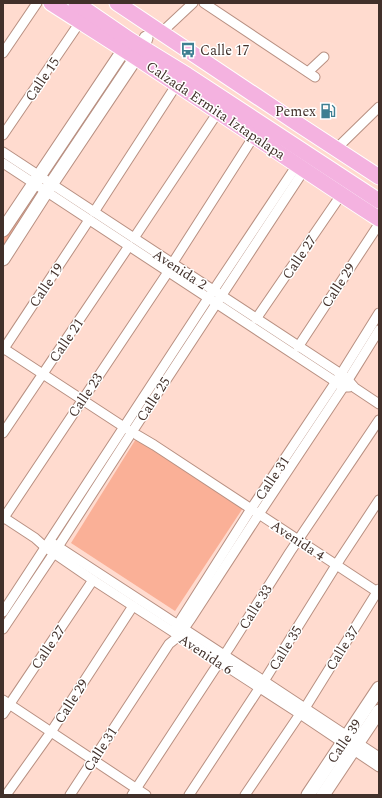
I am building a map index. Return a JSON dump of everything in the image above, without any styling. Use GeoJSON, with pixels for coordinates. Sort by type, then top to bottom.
{"type":"FeatureCollection","features":[{"type":"Feature","properties":{"kind":"main road","name":"Calzada Ermita Iztapalapa"},"geometry":{"type":"LineString","coordinates":[[51,3],[80,22],[136,46],[178,84],[341,195],[379,219]]}},
{"type":"Feature","properties":{"kind":"main road","name":"Calzada Ermita Iztapalapa"},"geometry":{"type":"LineString","coordinates":[[76,3],[136,46],[379,201]]}},
{"type":"Feature","properties":{"kind":"main road"},"geometry":{"type":"LineString","coordinates":[[117,3],[379,177]]}},
{"type":"Feature","properties":{"kind":"street"},"geometry":{"type":"LineString","coordinates":[[3,53],[37,3]]}},
{"type":"Feature","properties":{"kind":"street"},"geometry":{"type":"LineString","coordinates":[[3,230],[36,179],[136,46],[162,32],[193,3]]}},
{"type":"Feature","properties":{"kind":"street"},"geometry":{"type":"LineString","coordinates":[[204,3],[312,75],[324,57]]}},
{"type":"Feature","properties":{"kind":"street","name":"Calle 15"},"geometry":{"type":"LineString","coordinates":[[3,135],[80,22]]}},
{"type":"Feature","properties":{"kind":"street"},"geometry":{"type":"LineString","coordinates":[[3,259],[49,188],[136,46]]}},
{"type":"Feature","properties":{"kind":"street","name":"Calle 19"},"geometry":{"type":"LineString","coordinates":[[3,349],[178,84]]}},
{"type":"Feature","properties":{"kind":"street"},"geometry":{"type":"LineString","coordinates":[[336,149],[379,107]]}},
{"type":"Feature","properties":{"kind":"street","name":"Calle 21"},"geometry":{"type":"LineString","coordinates":[[3,433],[218,112]]}},
{"type":"Feature","properties":{"kind":"street","name":"Calle 23"},"geometry":{"type":"LineString","coordinates":[[3,518],[170,268],[254,136]]}},
{"type":"Feature","properties":{"kind":"street","name":"Avenida 2"},"geometry":{"type":"LineString","coordinates":[[3,152],[36,179],[170,268],[208,299],[379,404]]}},
{"type":"Feature","properties":{"kind":"street","name":"Avenida 2"},"geometry":{"type":"LineString","coordinates":[[3,164],[36,179]]}},
{"type":"Feature","properties":{"kind":"street","name":"Calle 25"},"geometry":{"type":"LineString","coordinates":[[3,612],[47,544],[131,431],[213,290],[301,168]]}},
{"type":"Feature","properties":{"kind":"street","name":"Calle 25"},"geometry":{"type":"LineString","coordinates":[[3,629],[56,550],[131,431],[222,296],[301,168]]}},
{"type":"Feature","properties":{"kind":"street","name":"Calle 27"},"geometry":{"type":"LineString","coordinates":[[256,319],[341,195]]}},
{"type":"Feature","properties":{"kind":"street","name":"Calle 29"},"geometry":{"type":"LineString","coordinates":[[298,347],[379,224]]}},
{"type":"Feature","properties":{"kind":"street","name":"Avenida 2"},"geometry":{"type":"LineString","coordinates":[[170,268],[213,290],[298,347],[342,381]]}},
{"type":"Feature","properties":{"kind":"street","name":"Calle 31"},"geometry":{"type":"LineString","coordinates":[[342,381],[379,313]]}},
{"type":"Feature","properties":{"kind":"street","name":"Calle 31"},"geometry":{"type":"LineString","coordinates":[[70,795],[342,381],[379,330]]}},
{"type":"Feature","properties":{"kind":"street","name":"Avenida 4"},"geometry":{"type":"LineString","coordinates":[[3,349],[154,445],[378,591]]}},
{"type":"Feature","properties":{"kind":"street","name":"Calle 33"},"geometry":{"type":"LineString","coordinates":[[134,792],[298,540],[379,420]]}},
{"type":"Feature","properties":{"kind":"street","name":"Calle 35"},"geometry":{"type":"LineString","coordinates":[[189,795],[262,684],[336,565],[379,500]]}},
{"type":"Feature","properties":{"kind":"street","name":"Avenida 6"},"geometry":{"type":"LineString","coordinates":[[3,518],[181,626],[222,658],[350,743],[379,767]]}},
{"type":"Feature","properties":{"kind":"street","name":"Avenida 6"},"geometry":{"type":"LineString","coordinates":[[56,550],[93,580],[176,634],[222,658]]}},
{"type":"Feature","properties":{"kind":"street","name":"Calle 27"},"geometry":{"type":"LineString","coordinates":[[3,714],[6,702],[93,580]]}},
{"type":"Feature","properties":{"kind":"street","name":"Calle 37"},"geometry":{"type":"LineString","coordinates":[[245,795],[302,711],[378,591]]}},
{"type":"Feature","properties":{"kind":"street","name":"Calle 29"},"geometry":{"type":"LineString","coordinates":[[6,795],[51,732],[133,606]]}},
{"type":"Feature","properties":{"kind":"street","name":"Calle 39"},"geometry":{"type":"LineString","coordinates":[[323,795],[379,688]]}},
{"type":"Feature","properties":{"kind":"street"},"geometry":{"type":"LineString","coordinates":[[6,702],[93,760],[134,792],[146,795]]}},
{"type":"Feature","properties":{"kind":"street","name":"Calle 39"},"geometry":{"type":"LineString","coordinates":[[308,795],[350,743],[379,711]]}},
{"type":"Feature","properties":{"kind":"street","name":"Avenida 6"},"geometry":{"type":"LineString","coordinates":[[350,743],[379,757]]}},
{"type":"Feature","properties":{"kind":"shaded area"},"geometry":{"type":"Polygon","coordinates":[[[123,56],[130,60],[3,251],[3,236],[123,56]]]}},
{"type":"Feature","properties":{"kind":"shaded area"},"geometry":{"type":"Polygon","coordinates":[[[139,434],[243,508],[175,611],[71,543],[139,434]]]}},
{"type":"Feature","properties":{"kind":"place","name":"Calle 17"},"geometry":{"type":"Point","coordinates":[188,50]}},
{"type":"Feature","properties":{"kind":"place","name":"Pemex"},"geometry":{"type":"Point","coordinates":[328,111]}}]}
